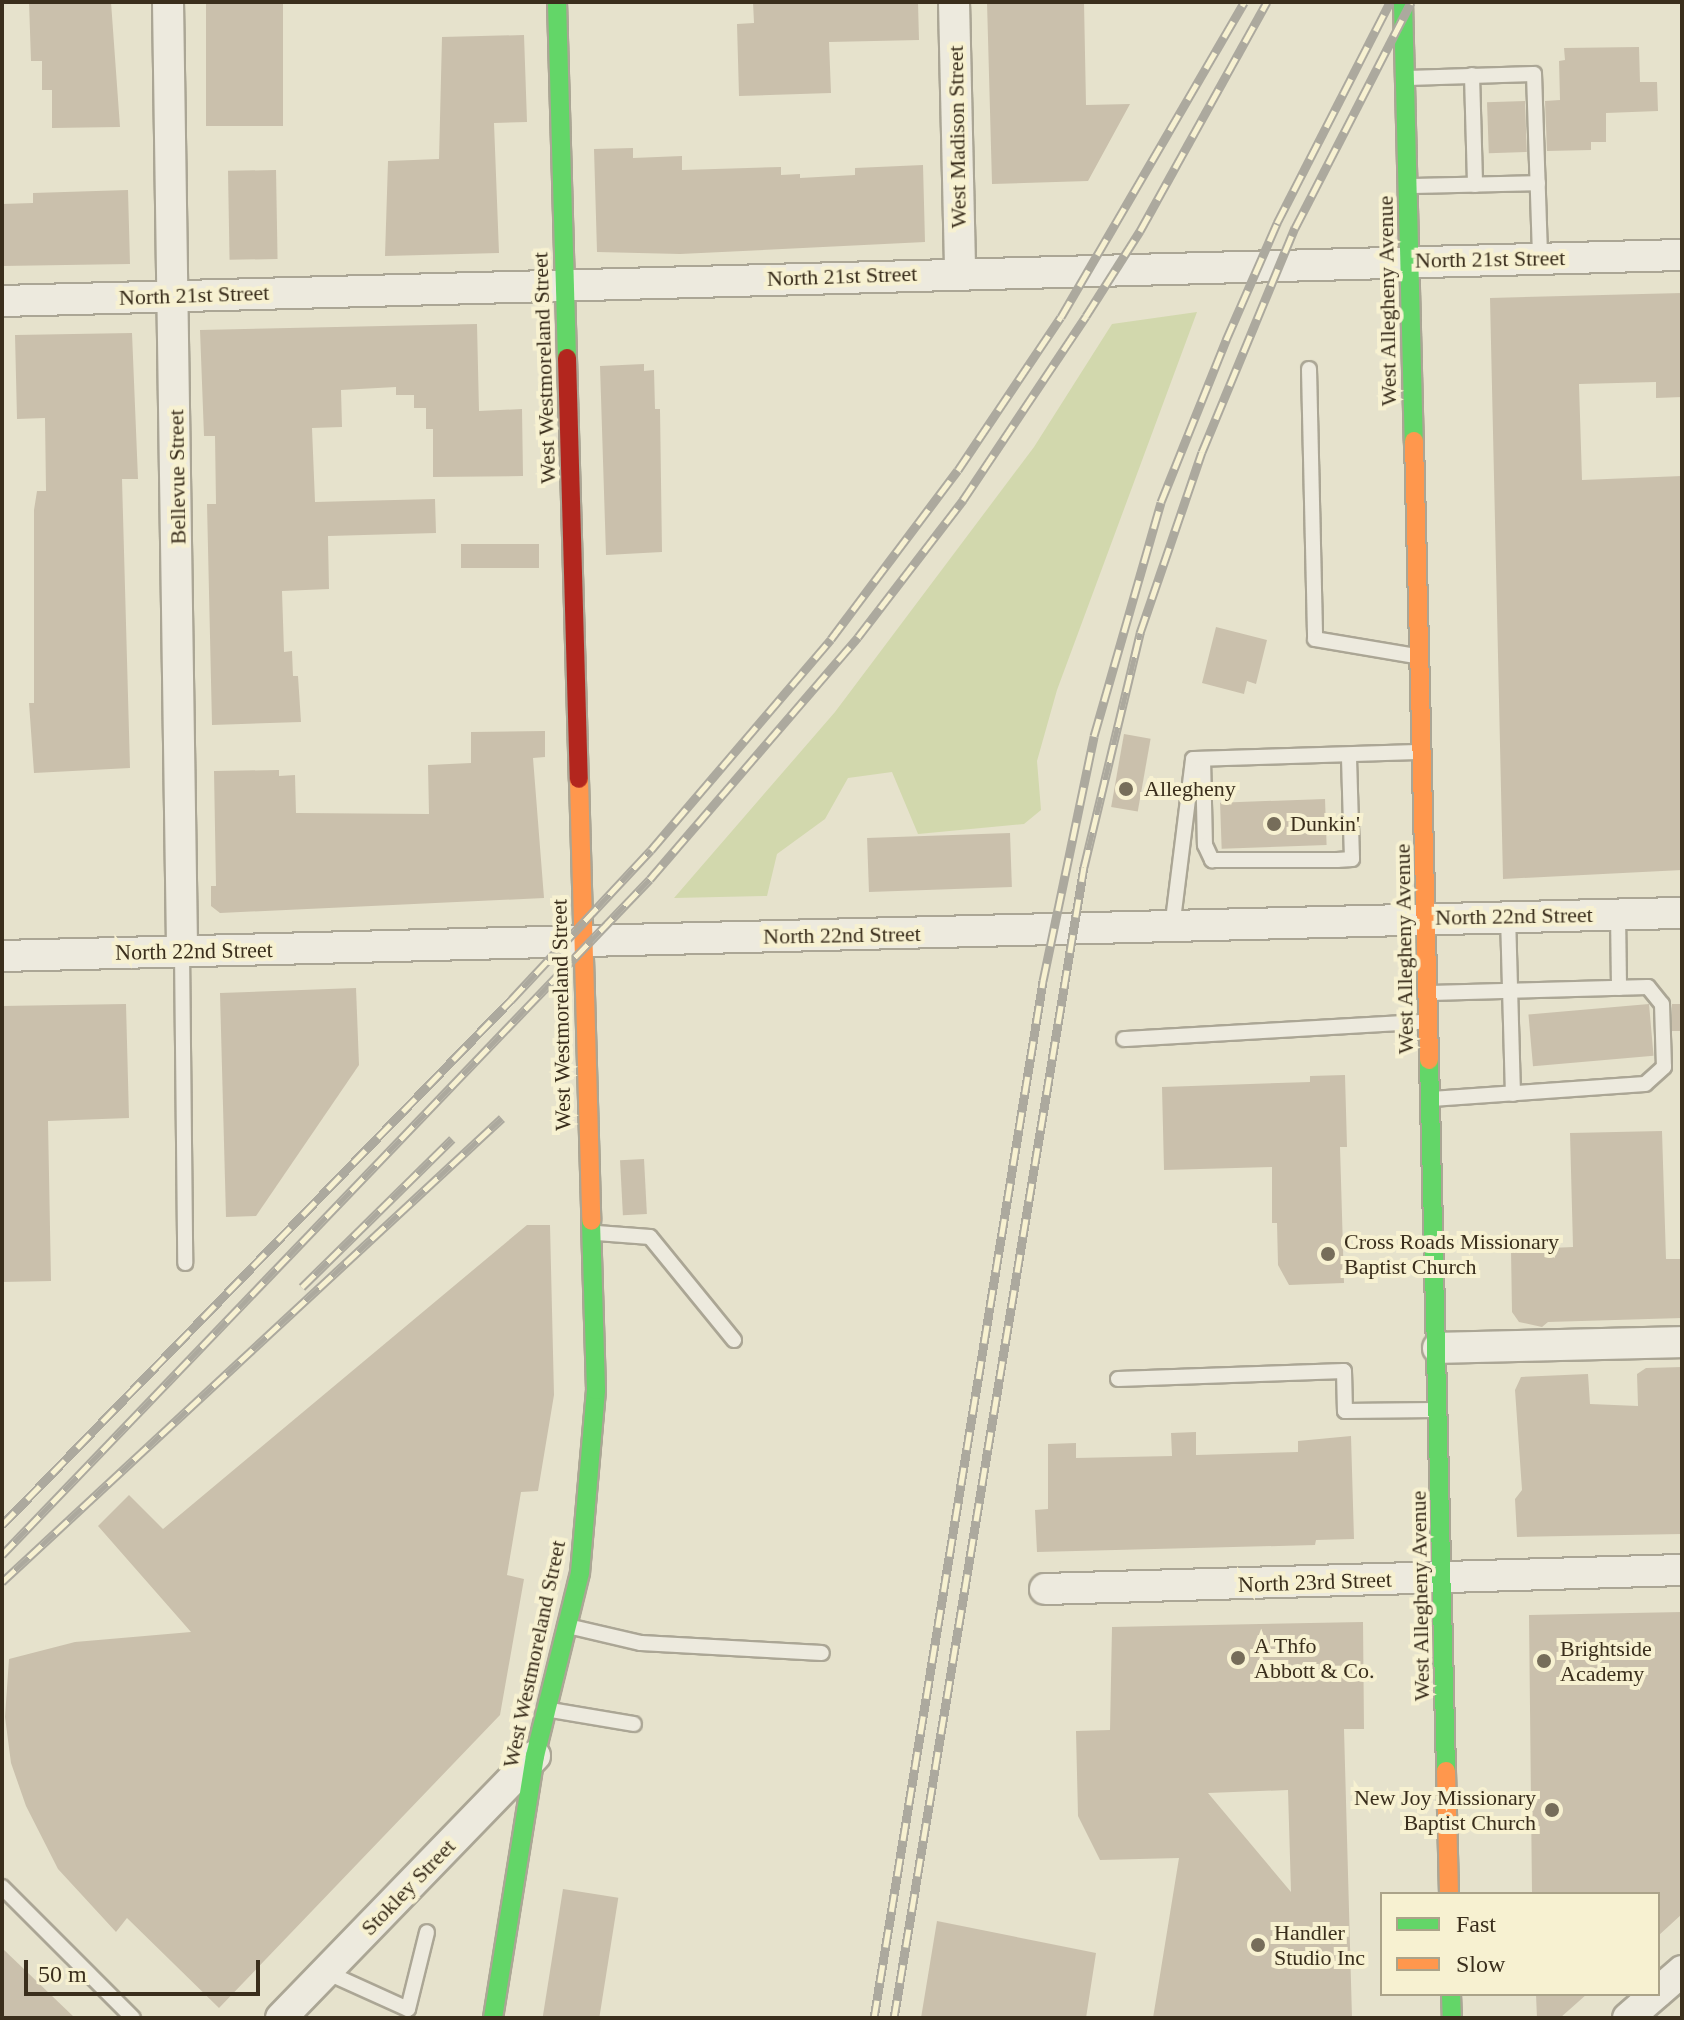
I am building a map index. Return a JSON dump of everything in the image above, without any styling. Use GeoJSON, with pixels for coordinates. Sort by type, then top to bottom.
{"type":"FeatureCollection","features":[{"type":"Feature","properties":{"kind":"street","name":"Bellevue Street"},"geometry":{"type":"LineString","coordinates":[[168,2],[176,295],[182,951]]}},
{"type":"Feature","properties":{"kind":"street","name":"West Westmoreland Street"},"geometry":{"type":"LineString","coordinates":[[493,2018],[535,1756],[580,1573],[596,1390],[589,1233],[585,941],[557,2]]}},
{"type":"Feature","properties":{"kind":"street","name":"West Madison Street"},"geometry":{"type":"LineString","coordinates":[[954,2],[960,273]]}},
{"type":"Feature","properties":{"kind":"street","name":"West Allegheny Avenue"},"geometry":{"type":"LineString","coordinates":[[1403,2],[1440,1410],[1449,1892]]}},
{"type":"Feature","properties":{"kind":"street","name":"North 21st Street"},"geometry":{"type":"LineString","coordinates":[[2,301],[566,283],[1682,255]]}},
{"type":"Feature","properties":{"kind":"street","name":"North 22nd Street"},"geometry":{"type":"LineString","coordinates":[[2,956],[1172,928],[1428,917],[1682,913]]}},
{"type":"Feature","properties":{"kind":"street"},"geometry":{"type":"LineString","coordinates":[[1438,1348],[1682,1342]]}},
{"type":"Feature","properties":{"kind":"street","name":"North 23rd Street"},"geometry":{"type":"LineString","coordinates":[[1045,1589],[1682,1570]]}},
{"type":"Feature","properties":{"kind":"street","name":"Stokley Street"},"geometry":{"type":"LineString","coordinates":[[281,2018],[535,1756]]}},
{"type":"Feature","properties":{"kind":"street"},"geometry":{"type":"LineString","coordinates":[[1660,1990],[1682,1971]]}},
{"type":"Feature","properties":{"kind":"street"},"geometry":{"type":"LineString","coordinates":[[1451,1996],[1452,2018]]}},
{"type":"Feature","properties":{"kind":"street"},"geometry":{"type":"LineString","coordinates":[[1628,2018],[1654,1996]]}},
{"type":"Feature","properties":{"kind":"lane"},"geometry":{"type":"LineString","coordinates":[[1405,78],[1534,74],[1540,258]]}},
{"type":"Feature","properties":{"kind":"lane"},"geometry":{"type":"LineString","coordinates":[[1472,75],[1475,185]]}},
{"type":"Feature","properties":{"kind":"lane"},"geometry":{"type":"LineString","coordinates":[[1409,186],[1538,183]]}},
{"type":"Feature","properties":{"kind":"lane"},"geometry":{"type":"LineString","coordinates":[[1309,369],[1315,639],[1418,657]]}},
{"type":"Feature","properties":{"kind":"lane"},"geometry":{"type":"LineString","coordinates":[[1172,928],[1193,759],[1423,752]]}},
{"type":"Feature","properties":{"kind":"lane"},"geometry":{"type":"LineString","coordinates":[[1203,759],[1205,845],[1212,860],[1337,860],[1352,859],[1349,755]]}},
{"type":"Feature","properties":{"kind":"lane"},"geometry":{"type":"LineString","coordinates":[[1618,914],[1619,988]]}},
{"type":"Feature","properties":{"kind":"lane"},"geometry":{"type":"LineString","coordinates":[[1508,916],[1513,1094]]}},
{"type":"Feature","properties":{"kind":"lane"},"geometry":{"type":"LineString","coordinates":[[182,951],[185,1263]]}},
{"type":"Feature","properties":{"kind":"lane"},"geometry":{"type":"LineString","coordinates":[[1429,993],[1648,987],[1662,1004],[1664,1067],[1658,1076],[1645,1084],[1432,1099]]}},
{"type":"Feature","properties":{"kind":"lane"},"geometry":{"type":"LineString","coordinates":[[1124,1039],[1430,1022]]}},
{"type":"Feature","properties":{"kind":"lane"},"geometry":{"type":"LineString","coordinates":[[589,1233],[650,1237],[734,1340]]}},
{"type":"Feature","properties":{"kind":"lane"},"geometry":{"type":"LineString","coordinates":[[1118,1379],[1344,1371],[1345,1411],[1440,1410]]}},
{"type":"Feature","properties":{"kind":"lane"},"geometry":{"type":"LineString","coordinates":[[568,1626],[641,1643],[822,1653]]}},
{"type":"Feature","properties":{"kind":"lane"},"geometry":{"type":"LineString","coordinates":[[547,1709],[634,1724]]}},
{"type":"Feature","properties":{"kind":"lane"},"geometry":{"type":"LineString","coordinates":[[2,1887],[133,2018]]}},
{"type":"Feature","properties":{"kind":"lane"},"geometry":{"type":"LineString","coordinates":[[326,1972],[408,2009],[427,1932]]}},
{"type":"Feature","properties":{"kind":"green space"},"geometry":{"type":"Polygon","coordinates":[[[1197,312],[1057,690],[1037,761],[1041,810],[1024,824],[918,834],[892,772],[848,778],[825,819],[777,854],[767,896],[674,898],[835,712],[1034,447],[1112,324],[1197,312]]]}},
{"type":"Feature","properties":{"kind":"building"},"geometry":{"type":"Polygon","coordinates":[[[29,2],[111,2],[120,127],[52,128],[52,90],[42,90],[42,61],[31,61],[29,2]]]}},
{"type":"Feature","properties":{"kind":"building"},"geometry":{"type":"Polygon","coordinates":[[[206,2],[283,2],[283,126],[206,126],[206,2]]]}},
{"type":"Feature","properties":{"kind":"building"},"geometry":{"type":"Polygon","coordinates":[[[753,2],[918,2],[919,40],[829,42],[831,93],[739,96],[737,24],[754,23],[753,2]]]}},
{"type":"Feature","properties":{"kind":"building"},"geometry":{"type":"Polygon","coordinates":[[[987,2],[1084,2],[1086,105],[1130,104],[1088,181],[992,184],[987,2]]]}},
{"type":"Feature","properties":{"kind":"building"},"geometry":{"type":"Polygon","coordinates":[[[524,35],[527,122],[494,123],[499,253],[385,256],[388,161],[439,159],[442,37],[524,35]]]}},
{"type":"Feature","properties":{"kind":"building"},"geometry":{"type":"Polygon","coordinates":[[[1639,47],[1640,82],[1657,82],[1658,111],[1606,113],[1606,142],[1591,142],[1591,150],[1547,151],[1545,101],[1560,100],[1559,61],[1565,60],[1564,48],[1639,47]]]}},
{"type":"Feature","properties":{"kind":"building"},"geometry":{"type":"Polygon","coordinates":[[[1525,101],[1527,152],[1489,153],[1487,102],[1525,101]]]}},
{"type":"Feature","properties":{"kind":"building"},"geometry":{"type":"Polygon","coordinates":[[[633,148],[633,158],[682,156],[682,170],[781,167],[781,175],[800,174],[800,178],[855,175],[855,168],[923,165],[925,242],[680,254],[597,252],[594,149],[633,148]]]}},
{"type":"Feature","properties":{"kind":"building"},"geometry":{"type":"Polygon","coordinates":[[[276,170],[278,259],[230,260],[228,171],[276,170]]]}},
{"type":"Feature","properties":{"kind":"building"},"geometry":{"type":"Polygon","coordinates":[[[128,190],[130,264],[2,266],[2,204],[33,203],[33,193],[128,190]]]}},
{"type":"Feature","properties":{"kind":"building"},"geometry":{"type":"Polygon","coordinates":[[[1682,293],[1682,397],[1656,398],[1656,382],[1579,384],[1582,480],[1682,476],[1682,870],[1503,879],[1490,298],[1682,293]]]}},
{"type":"Feature","properties":{"kind":"building"},"geometry":{"type":"Polygon","coordinates":[[[477,324],[479,411],[522,409],[523,476],[433,477],[433,429],[426,429],[426,408],[414,408],[414,395],[396,395],[396,387],[341,390],[342,427],[312,428],[315,502],[435,499],[436,533],[328,536],[329,589],[282,591],[284,652],[292,651],[293,676],[298,676],[301,722],[212,725],[207,504],[216,504],[215,436],[204,436],[200,330],[477,324]]]}},
{"type":"Feature","properties":{"kind":"building"},"geometry":{"type":"Polygon","coordinates":[[[132,333],[138,479],[122,479],[130,768],[34,773],[29,703],[34,703],[34,510],[37,491],[46,491],[45,418],[17,419],[15,335],[132,333]]]}},
{"type":"Feature","properties":{"kind":"building"},"geometry":{"type":"Polygon","coordinates":[[[644,364],[644,371],[654,370],[655,409],[660,409],[662,552],[606,555],[600,366],[644,364]]]}},
{"type":"Feature","properties":{"kind":"building"},"geometry":{"type":"Polygon","coordinates":[[[461,544],[539,544],[539,568],[461,568],[461,544]]]}},
{"type":"Feature","properties":{"kind":"building"},"geometry":{"type":"Polygon","coordinates":[[[1216,627],[1267,640],[1256,684],[1247,681],[1244,694],[1202,683],[1216,627]]]}},
{"type":"Feature","properties":{"kind":"building"},"geometry":{"type":"Polygon","coordinates":[[[545,731],[545,757],[533,758],[544,898],[220,913],[211,906],[211,886],[216,886],[214,771],[279,770],[279,776],[295,775],[296,813],[429,814],[428,765],[471,763],[471,732],[545,731]]]}},
{"type":"Feature","properties":{"kind":"building"},"geometry":{"type":"Polygon","coordinates":[[[1124,734],[1151,739],[1138,812],[1111,807],[1124,734]]]}},
{"type":"Feature","properties":{"kind":"building","name":"Dunkin'"},"geometry":{"type":"Polygon","coordinates":[[[1325,799],[1327,845],[1222,849],[1220,803],[1325,799]]]}},
{"type":"Feature","properties":{"kind":"building"},"geometry":{"type":"Polygon","coordinates":[[[1010,833],[1012,887],[869,892],[867,838],[1010,833]]]}},
{"type":"Feature","properties":{"kind":"building"},"geometry":{"type":"Polygon","coordinates":[[[356,988],[359,1065],[256,1216],[226,1217],[220,993],[356,988]]]}},
{"type":"Feature","properties":{"kind":"building"},"geometry":{"type":"Polygon","coordinates":[[[126,1004],[129,1118],[48,1121],[51,1281],[2,1282],[2,1006],[126,1004]]]}},
{"type":"Feature","properties":{"kind":"building"},"geometry":{"type":"Polygon","coordinates":[[[1649,1004],[1654,1056],[1533,1066],[1528,1015],[1649,1004]]]}},
{"type":"Feature","properties":{"kind":"building"},"geometry":{"type":"Polygon","coordinates":[[[1672,1004],[1682,1004],[1682,1031],[1672,1031],[1672,1004]]]}},
{"type":"Feature","properties":{"kind":"building"},"geometry":{"type":"Polygon","coordinates":[[[1345,1075],[1347,1147],[1340,1147],[1344,1283],[1289,1285],[1278,1265],[1277,1223],[1272,1223],[1272,1167],[1164,1170],[1162,1087],[1310,1082],[1310,1076],[1345,1075]]]}},
{"type":"Feature","properties":{"kind":"building"},"geometry":{"type":"Polygon","coordinates":[[[1662,1131],[1666,1259],[1682,1259],[1682,1318],[1548,1322],[1542,1327],[1519,1322],[1512,1312],[1511,1250],[1573,1247],[1570,1133],[1662,1131]]]}},
{"type":"Feature","properties":{"kind":"building"},"geometry":{"type":"Polygon","coordinates":[[[644,1159],[647,1214],[623,1215],[620,1160],[644,1159]]]}},
{"type":"Feature","properties":{"kind":"building"},"geometry":{"type":"Polygon","coordinates":[[[527,1225],[550,1225],[554,1395],[538,1491],[521,1492],[507,1575],[524,1579],[500,1715],[219,2008],[127,1918],[116,1932],[58,1869],[26,1806],[11,1763],[5,1717],[9,1659],[75,1642],[191,1632],[98,1526],[129,1495],[163,1529],[527,1225]]]}},
{"type":"Feature","properties":{"kind":"building"},"geometry":{"type":"Polygon","coordinates":[[[1682,1367],[1682,1534],[1517,1537],[1515,1499],[1522,1490],[1515,1390],[1521,1377],[1588,1374],[1590,1404],[1638,1406],[1637,1374],[1646,1368],[1682,1367]]]}},
{"type":"Feature","properties":{"kind":"building"},"geometry":{"type":"Polygon","coordinates":[[[1196,1432],[1196,1455],[1298,1452],[1298,1441],[1351,1436],[1354,1539],[1316,1540],[1315,1545],[1037,1552],[1035,1510],[1048,1509],[1048,1444],[1076,1443],[1076,1458],[1172,1456],[1171,1433],[1196,1432]]]}},
{"type":"Feature","properties":{"kind":"building"},"geometry":{"type":"Polygon","coordinates":[[[1682,1612],[1682,1914],[1660,1934],[1660,1892],[1532,1892],[1529,1615],[1682,1612]]]}},
{"type":"Feature","properties":{"kind":"building","name":"Handler Studio Inc"},"geometry":{"type":"Polygon","coordinates":[[[1363,1622],[1364,1729],[1344,1729],[1352,2018],[1153,2018],[1179,1858],[1100,1860],[1078,1816],[1076,1731],[1110,1730],[1112,1627],[1363,1622]],[[1288,1790],[1208,1793],[1291,1892],[1288,1790]]]}},
{"type":"Feature","properties":{"kind":"building"},"geometry":{"type":"Polygon","coordinates":[[[563,1889],[618,1898],[599,2018],[543,2018],[563,1889]]]}},
{"type":"Feature","properties":{"kind":"building"},"geometry":{"type":"Polygon","coordinates":[[[937,1921],[1096,1953],[1086,2018],[921,2018],[937,1921]]]}},
{"type":"Feature","properties":{"kind":"building"},"geometry":{"type":"Polygon","coordinates":[[[2,1948],[75,2018],[2,2018],[2,1948]]]}},
{"type":"Feature","properties":{"kind":"building"},"geometry":{"type":"Polygon","coordinates":[[[1536,1996],[1585,1996],[1560,2018],[1537,2018],[1536,1996]]]}},
{"type":"Feature","properties":{"kind":"railway"},"geometry":{"type":"LineString","coordinates":[[2,1525],[511,1000],[651,850],[831,639],[958,470],[1061,317],[1244,2]]}},
{"type":"Feature","properties":{"kind":"railway"},"geometry":{"type":"LineString","coordinates":[[2,1555],[650,879],[858,637],[963,500],[1086,316],[1140,231],[1267,2]]}},
{"type":"Feature","properties":{"kind":"railway"},"geometry":{"type":"LineString","coordinates":[[874,2018],[1043,981],[1094,736],[1161,502],[1226,340],[1277,223],[1390,2]]}},
{"type":"Feature","properties":{"kind":"railway"},"geometry":{"type":"LineString","coordinates":[[894,2018],[1084,867],[1140,633],[1202,452],[1295,228],[1411,2]]}},
{"type":"Feature","properties":{"kind":"railway"},"geometry":{"type":"LineString","coordinates":[[2,1582],[502,1118]]}},
{"type":"Feature","properties":{"kind":"railway"},"geometry":{"type":"LineString","coordinates":[[302,1287],[452,1139]]}},
{"type":"Feature","properties":{"kind":"traffic: fast"},"geometry":{"type":"LineString","coordinates":[[557,2],[567,358]]}},
{"type":"Feature","properties":{"kind":"traffic: fast"},"geometry":{"type":"LineString","coordinates":[[1403,2],[1414,441]]}},
{"type":"Feature","properties":{"kind":"traffic: fast"},"geometry":{"type":"LineString","coordinates":[[1429,1060],[1446,1771]]}},
{"type":"Feature","properties":{"kind":"traffic: fast"},"geometry":{"type":"LineString","coordinates":[[493,2018],[535,1756],[580,1573],[596,1390],[591,1221]]}},
{"type":"Feature","properties":{"kind":"traffic: fast"},"geometry":{"type":"LineString","coordinates":[[1451,1996],[1452,2018]]}},
{"type":"Feature","properties":{"kind":"traffic: slow"},"geometry":{"type":"LineString","coordinates":[[1414,441],[1429,1060]]}},
{"type":"Feature","properties":{"kind":"traffic: slow"},"geometry":{"type":"LineString","coordinates":[[579,779],[591,1221]]}},
{"type":"Feature","properties":{"kind":"traffic: slow"},"geometry":{"type":"LineString","coordinates":[[1446,1771],[1449,1892]]}},
{"type":"Feature","properties":{"kind":"traffic: jam"},"geometry":{"type":"LineString","coordinates":[[567,358],[579,779]]}},
{"type":"Feature","properties":{"kind":"place","name":"Allegheny"},"geometry":{"type":"Point","coordinates":[1126,789]}},
{"type":"Feature","properties":{"kind":"place","name":"Dunkin'"},"geometry":{"type":"Point","coordinates":[1274,824]}},
{"type":"Feature","properties":{"kind":"place","name":"Cross Roads Missionary Baptist Church"},"geometry":{"type":"Point","coordinates":[1328,1254]}},
{"type":"Feature","properties":{"kind":"place","name":"A Thfo Abbott & Co."},"geometry":{"type":"Point","coordinates":[1238,1658]}},
{"type":"Feature","properties":{"kind":"place","name":"Brightside Academy"},"geometry":{"type":"Point","coordinates":[1544,1661]}},
{"type":"Feature","properties":{"kind":"place","name":"New Joy Missionary Baptist Church"},"geometry":{"type":"Point","coordinates":[1552,1810]}},
{"type":"Feature","properties":{"kind":"place","name":"Handler Studio Inc"},"geometry":{"type":"Point","coordinates":[1258,1945]}}]}
